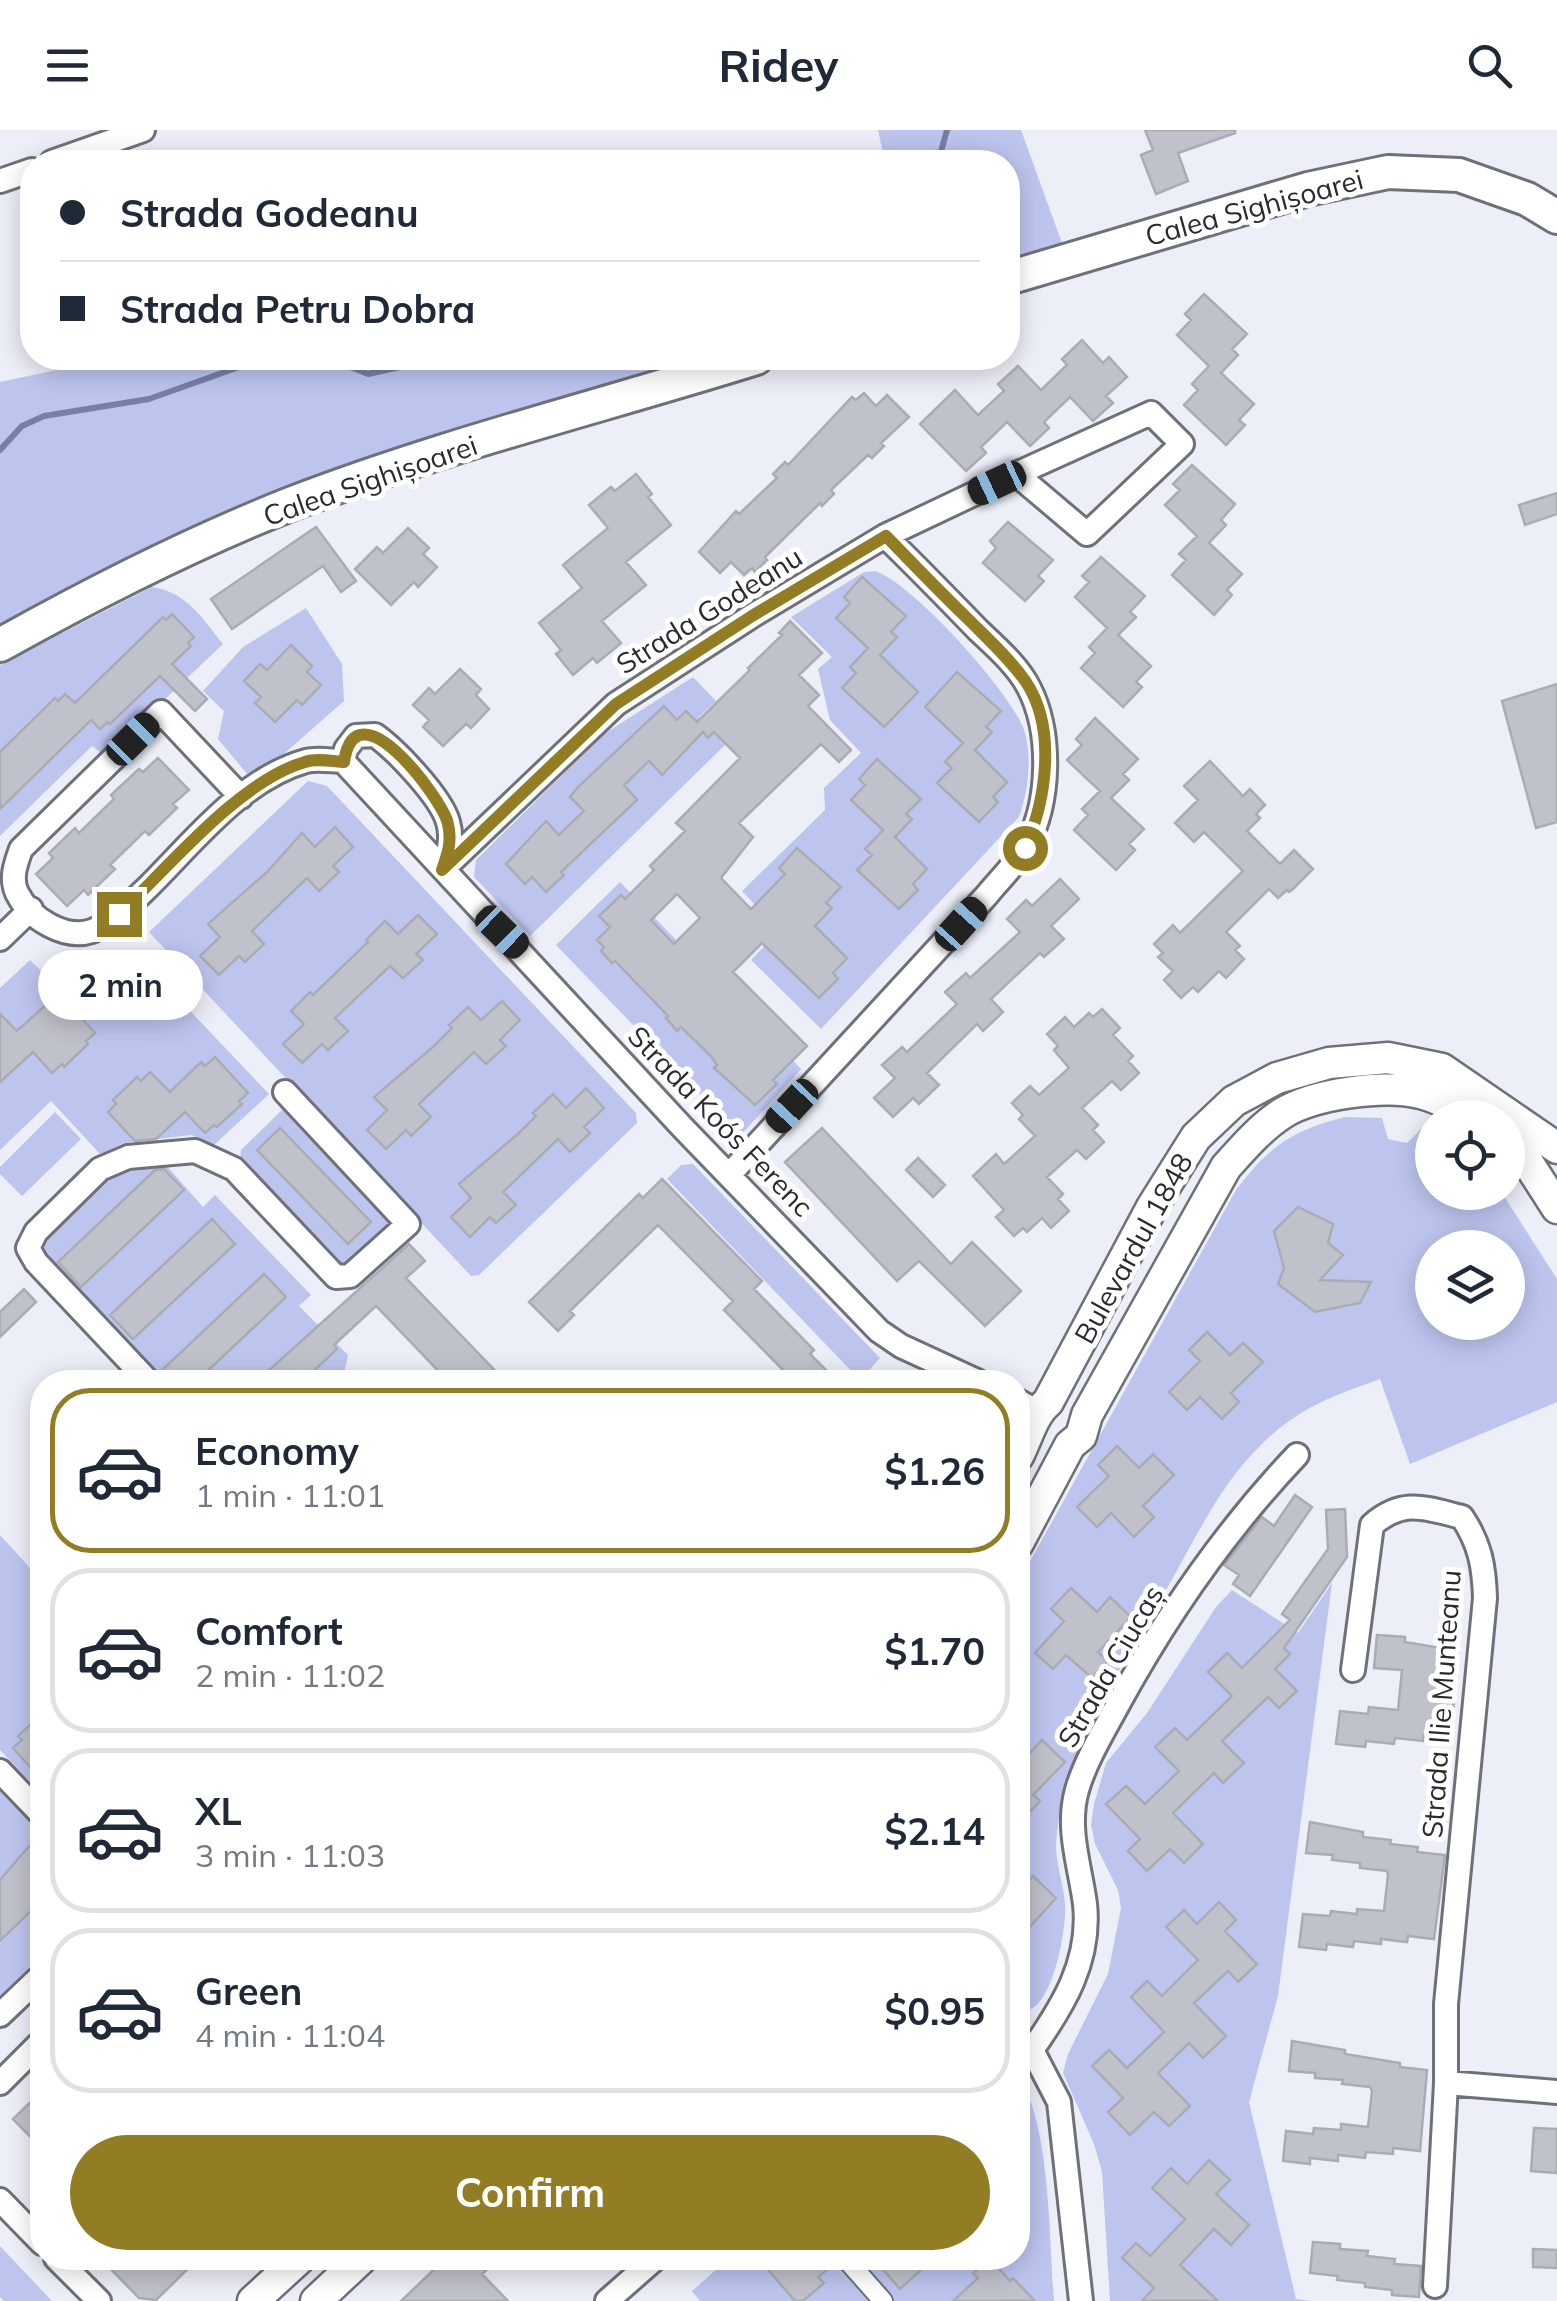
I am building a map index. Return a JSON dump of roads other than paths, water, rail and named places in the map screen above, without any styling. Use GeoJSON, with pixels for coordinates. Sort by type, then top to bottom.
{"type":"FeatureCollection","features":[{"type":"Feature","properties":{"kind":"main road","name":"Calea Sighișoarei"},"geometry":{"type":"LineString","coordinates":[[1020,274],[1308,189],[1388,172],[1458,176],[1527,199],[1557,217]]}},
{"type":"Feature","properties":{"kind":"main road","name":"Calea Sighișoarei"},"geometry":{"type":"LineString","coordinates":[[0,646],[149,565],[294,503],[426,458],[716,370]]}},
{"type":"Feature","properties":{"kind":"street"},"geometry":{"type":"LineString","coordinates":[[86,139],[143,130]]}},
{"type":"Feature","properties":{"kind":"street","name":"Strada Godeanu"},"geometry":{"type":"LineString","coordinates":[[442,870],[616,704],[886,536],[1016,474],[1150,413],[1182,444],[1087,534],[1016,474]]}},
{"type":"Feature","properties":{"kind":"street"},"geometry":{"type":"LineString","coordinates":[[730,1174],[987,895],[1025,848],[1036,822],[1044,766],[1042,734],[1038,709],[1027,684],[999,650],[886,536]]}},
{"type":"Feature","properties":{"kind":"street"},"geometry":{"type":"LineString","coordinates":[[242,796],[160,712],[21,848],[13,872],[18,893],[48,924],[66,934],[93,930],[119,914],[242,796],[275,774],[308,760],[344,762],[346,749],[356,736],[375,735],[394,749],[448,819],[450,848],[442,870]]}},
{"type":"Feature","properties":{"kind":"street","name":"Strada Koós Ferenc"},"geometry":{"type":"LineString","coordinates":[[344,762],[879,1330],[902,1346],[953,1370]]}},
{"type":"Feature","properties":{"kind":"street"},"geometry":{"type":"LineString","coordinates":[[0,940],[31,908]]}},
{"type":"Feature","properties":{"kind":"street","name":"Bulevardul 1848"},"geometry":{"type":"LineString","coordinates":[[1034,1410],[1196,1138],[1234,1101],[1276,1078],[1329,1062],[1388,1058],[1442,1068],[1539,1140],[1523,1155],[1552,1195]]}},
{"type":"Feature","properties":{"kind":"street","name":"Bulevardul 1848"},"geometry":{"type":"LineString","coordinates":[[1030,1521],[1226,1167],[1253,1137],[1284,1112],[1331,1096],[1376,1090],[1420,1092],[1438,1100]]}},
{"type":"Feature","properties":{"kind":"street"},"geometry":{"type":"LineString","coordinates":[[138,1370],[36,1262],[28,1248],[36,1232],[100,1169],[128,1157],[195,1151],[234,1170],[336,1277],[350,1276],[408,1224],[285,1092]]}},
{"type":"Feature","properties":{"kind":"street"},"geometry":{"type":"LineString","coordinates":[[1034,1410],[1057,1400],[1075,1405],[1077,1434]]}},
{"type":"Feature","properties":{"kind":"street","name":"Strada Ciucaș"},"geometry":{"type":"LineString","coordinates":[[1030,2037],[1066,2002],[1084,1940],[1085,1907],[1073,1820],[1077,1790],[1095,1748],[1143,1659],[1214,1552],[1250,1505],[1297,1455]]}},
{"type":"Feature","properties":{"kind":"street","name":"Strada Ilie Munteanu"},"geometry":{"type":"LineString","coordinates":[[1353,1670],[1372,1525],[1389,1510],[1420,1506],[1462,1517],[1476,1538],[1484,1565],[1484,1598],[1446,2004],[1446,2084],[1435,2286]]}},
{"type":"Feature","properties":{"kind":"street"},"geometry":{"type":"LineString","coordinates":[[0,1770],[30,1802]]}},
{"type":"Feature","properties":{"kind":"street"},"geometry":{"type":"LineString","coordinates":[[0,2015],[30,1986]]}},
{"type":"Feature","properties":{"kind":"street"},"geometry":{"type":"LineString","coordinates":[[0,2083],[30,2053]]}},
{"type":"Feature","properties":{"kind":"street"},"geometry":{"type":"LineString","coordinates":[[1030,2053],[1059,2102],[1082,2301]]}},
{"type":"Feature","properties":{"kind":"street"},"geometry":{"type":"LineString","coordinates":[[1446,2084],[1557,2092]]}},
{"type":"Feature","properties":{"kind":"street"},"geometry":{"type":"LineString","coordinates":[[0,2200],[30,2231]]}},
{"type":"Feature","properties":{"kind":"street"},"geometry":{"type":"LineString","coordinates":[[68,2270],[98,2301]]}},
{"type":"Feature","properties":{"kind":"street"},"geometry":{"type":"LineString","coordinates":[[254,2301],[287,2270]]}},
{"type":"Feature","properties":{"kind":"street"},"geometry":{"type":"LineString","coordinates":[[316,2301],[349,2270]]}},
{"type":"Feature","properties":{"kind":"street"},"geometry":{"type":"LineString","coordinates":[[606,2301],[642,2270]]}},
{"type":"Feature","properties":{"kind":"street"},"geometry":{"type":"LineString","coordinates":[[856,2270],[883,2301]]}},
{"type":"Feature","properties":{"kind":"waterway"},"geometry":{"type":"LineString","coordinates":[[941,150],[947,130]]}},
{"type":"Feature","properties":{"kind":"waterway"},"geometry":{"type":"LineString","coordinates":[[0,450],[22,426],[44,416],[149,399],[230,370]]}},
{"type":"Feature","properties":{"kind":"waterway"},"geometry":{"type":"LineString","coordinates":[[358,370],[368,374],[386,370]]}}]}
